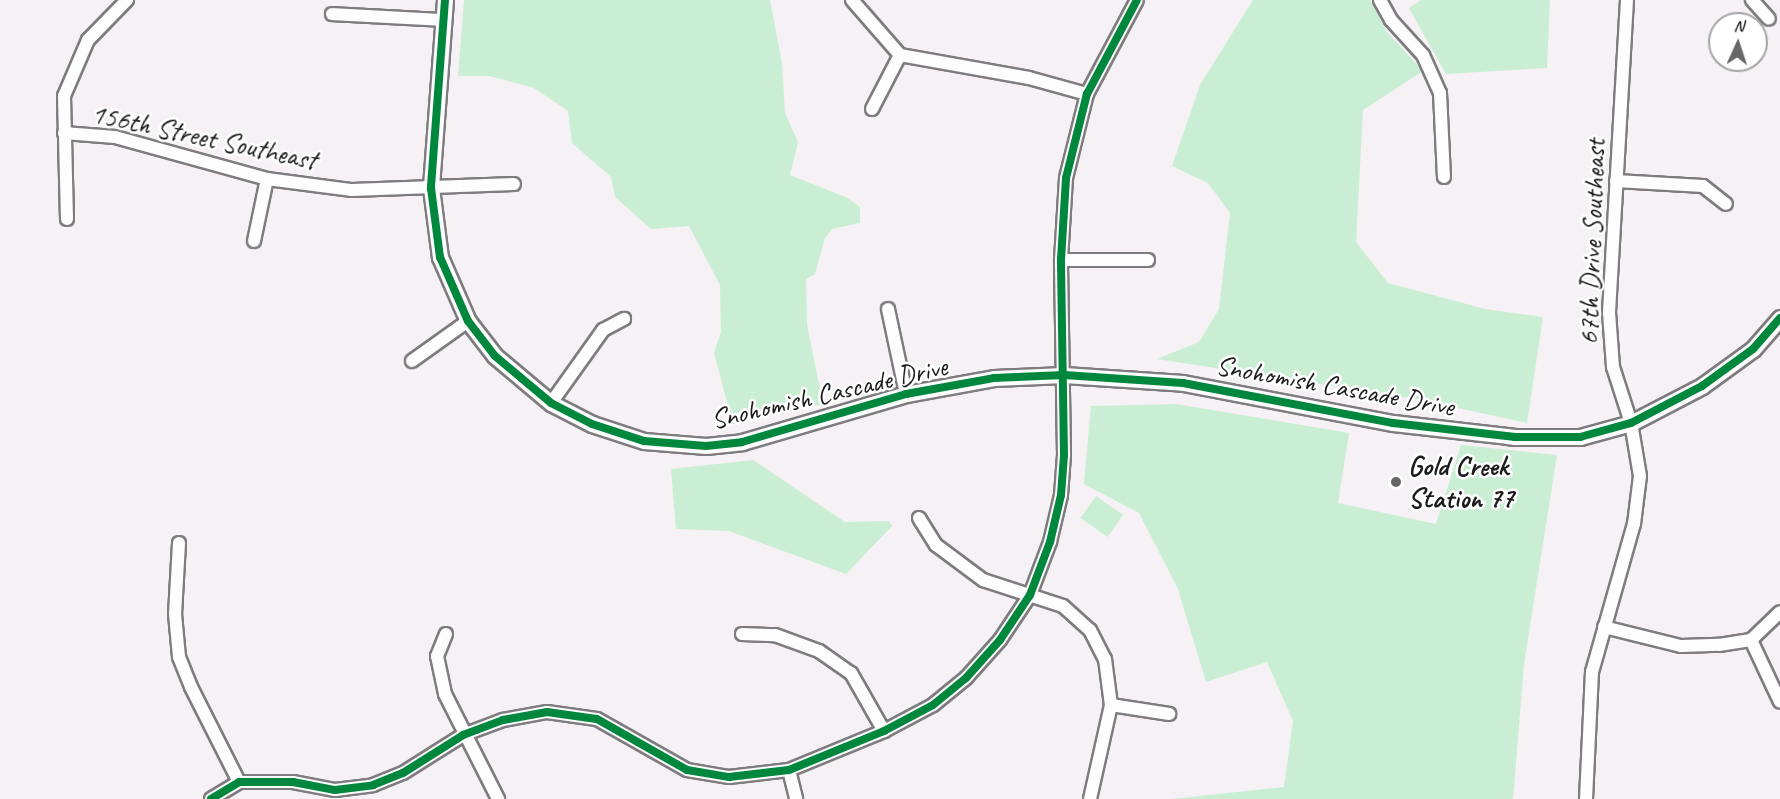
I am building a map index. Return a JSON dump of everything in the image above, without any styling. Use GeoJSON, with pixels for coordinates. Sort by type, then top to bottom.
{"type":"FeatureCollection","features":[{"type":"Feature","properties":{"kind":"street"},"geometry":{"type":"LineString","coordinates":[[67,219],[64,96],[72,71],[88,40],[127,0]]}},
{"type":"Feature","properties":{"kind":"street","name":"Snohomish Cascade Drive"},"geometry":{"type":"LineString","coordinates":[[445,0],[431,188],[440,257],[468,321],[495,356],[551,403],[592,424],[644,441],[706,446],[777,435],[906,394],[994,378],[1064,375],[1183,383],[1393,423],[1515,436],[1580,437],[1631,423],[1702,386],[1753,349],[1780,318]]}},
{"type":"Feature","properties":{"kind":"street"},"geometry":{"type":"LineString","coordinates":[[852,0],[900,55],[1029,78],[1087,94]]}},
{"type":"Feature","properties":{"kind":"street"},"geometry":{"type":"LineString","coordinates":[[211,799],[239,782],[292,782],[334,795],[373,785],[403,773],[463,735],[503,720],[547,712],[597,719],[687,770],[729,777],[789,770],[884,731],[933,705],[966,678],[1000,640],[1030,595],[1050,542],[1061,495],[1064,375],[1061,260],[1066,178],[1087,94],[1137,0]]}},
{"type":"Feature","properties":{"kind":"street"},"geometry":{"type":"LineString","coordinates":[[1380,0],[1391,20],[1423,55],[1440,93],[1444,177]]}},
{"type":"Feature","properties":{"kind":"street","name":"67th Drive Southeast"},"geometry":{"type":"LineString","coordinates":[[1586,799],[1592,672],[1639,501],[1640,476],[1631,423],[1613,366],[1609,312],[1627,0]]}},
{"type":"Feature","properties":{"kind":"street"},"geometry":{"type":"LineString","coordinates":[[1752,0],[1769,19]]}},
{"type":"Feature","properties":{"kind":"street"},"geometry":{"type":"LineString","coordinates":[[332,14],[444,20]]}},
{"type":"Feature","properties":{"kind":"street"},"geometry":{"type":"LineString","coordinates":[[872,109],[900,55]]}},
{"type":"Feature","properties":{"kind":"street","name":"156th Street Southeast"},"geometry":{"type":"LineString","coordinates":[[64,133],[115,137],[267,179],[352,190],[514,184]]}},
{"type":"Feature","properties":{"kind":"street"},"geometry":{"type":"LineString","coordinates":[[254,241],[267,179]]}},
{"type":"Feature","properties":{"kind":"street"},"geometry":{"type":"LineString","coordinates":[[1616,181],[1702,186],[1726,204]]}},
{"type":"Feature","properties":{"kind":"street"},"geometry":{"type":"LineString","coordinates":[[1061,260],[1148,260]]}},
{"type":"Feature","properties":{"kind":"street"},"geometry":{"type":"LineString","coordinates":[[888,309],[906,394]]}},
{"type":"Feature","properties":{"kind":"street"},"geometry":{"type":"LineString","coordinates":[[551,403],[603,330],[624,319]]}},
{"type":"Feature","properties":{"kind":"street"},"geometry":{"type":"LineString","coordinates":[[412,361],[468,321]]}},
{"type":"Feature","properties":{"kind":"street"},"geometry":{"type":"LineString","coordinates":[[919,518],[936,545],[983,580],[1063,606],[1090,630],[1105,659],[1111,705],[1090,799]]}},
{"type":"Feature","properties":{"kind":"street"},"geometry":{"type":"LineString","coordinates":[[179,543],[174,614],[179,657],[239,782]]}},
{"type":"Feature","properties":{"kind":"street"},"geometry":{"type":"LineString","coordinates":[[1604,627],[1681,646],[1751,640],[1780,612]]}},
{"type":"Feature","properties":{"kind":"street"},"geometry":{"type":"LineString","coordinates":[[446,634],[437,656],[445,693],[463,735],[486,770],[498,799]]}},
{"type":"Feature","properties":{"kind":"street"},"geometry":{"type":"LineString","coordinates":[[742,634],[775,635],[819,651],[851,673],[884,731]]}},
{"type":"Feature","properties":{"kind":"street"},"geometry":{"type":"LineString","coordinates":[[1751,640],[1780,702]]}},
{"type":"Feature","properties":{"kind":"street"},"geometry":{"type":"LineString","coordinates":[[1111,705],[1170,714]]}},
{"type":"Feature","properties":{"kind":"street"},"geometry":{"type":"LineString","coordinates":[[789,770],[796,799]]}},
{"type":"Feature","properties":{"kind":"green space"},"geometry":{"type":"Polygon","coordinates":[[[464,0],[770,0],[782,63],[785,113],[798,142],[790,175],[848,198],[860,207],[860,223],[832,229],[825,238],[815,274],[806,279],[807,325],[823,404],[733,424],[714,353],[721,332],[720,285],[689,226],[651,229],[615,197],[611,177],[572,143],[568,111],[534,88],[490,76],[458,76],[464,0]]]}},
{"type":"Feature","properties":{"kind":"green space"},"geometry":{"type":"Polygon","coordinates":[[[1253,0],[1370,0],[1387,32],[1423,71],[1363,110],[1356,242],[1388,283],[1485,309],[1543,317],[1527,423],[1416,399],[1157,359],[1199,342],[1219,309],[1230,213],[1208,183],[1172,166],[1200,85],[1253,0]]]}},
{"type":"Feature","properties":{"kind":"green space"},"geometry":{"type":"Polygon","coordinates":[[[1421,0],[1550,0],[1547,68],[1446,74],[1409,8],[1421,0]]]}},
{"type":"Feature","properties":{"kind":"green space"},"geometry":{"type":"Polygon","coordinates":[[[1176,404],[1349,433],[1338,503],[1436,524],[1461,445],[1557,455],[1524,664],[1513,799],[1171,799],[1284,787],[1293,721],[1267,662],[1206,682],[1178,589],[1139,513],[1084,484],[1091,406],[1176,404]]]}},
{"type":"Feature","properties":{"kind":"green space"},"geometry":{"type":"Polygon","coordinates":[[[753,460],[845,522],[889,521],[892,526],[846,574],[729,531],[676,529],[671,469],[753,460]]]}},
{"type":"Feature","properties":{"kind":"green space"},"geometry":{"type":"Polygon","coordinates":[[[1096,496],[1123,515],[1108,537],[1081,518],[1096,496]]]}},
{"type":"Feature","properties":{"kind":"cycle path"},"geometry":{"type":"LineString","coordinates":[[445,0],[431,188],[440,257],[468,321],[495,356],[551,403],[592,424],[644,441],[706,446],[742,442],[906,394],[994,378],[1064,375],[1183,383],[1393,423],[1515,437],[1580,437],[1631,423],[1702,386],[1753,349],[1780,318]]}},
{"type":"Feature","properties":{"kind":"cycle path"},"geometry":{"type":"LineString","coordinates":[[211,799],[239,782],[293,782],[335,790],[373,785],[403,773],[463,735],[503,720],[547,712],[597,719],[687,770],[729,777],[789,770],[884,731],[933,705],[966,678],[1000,640],[1030,595],[1050,542],[1061,495],[1064,455],[1061,260],[1066,178],[1087,94],[1137,0]]}},
{"type":"Feature","properties":{"kind":"place","name":"Gold Creek Station 77"},"geometry":{"type":"Point","coordinates":[1396,482]}}]}
